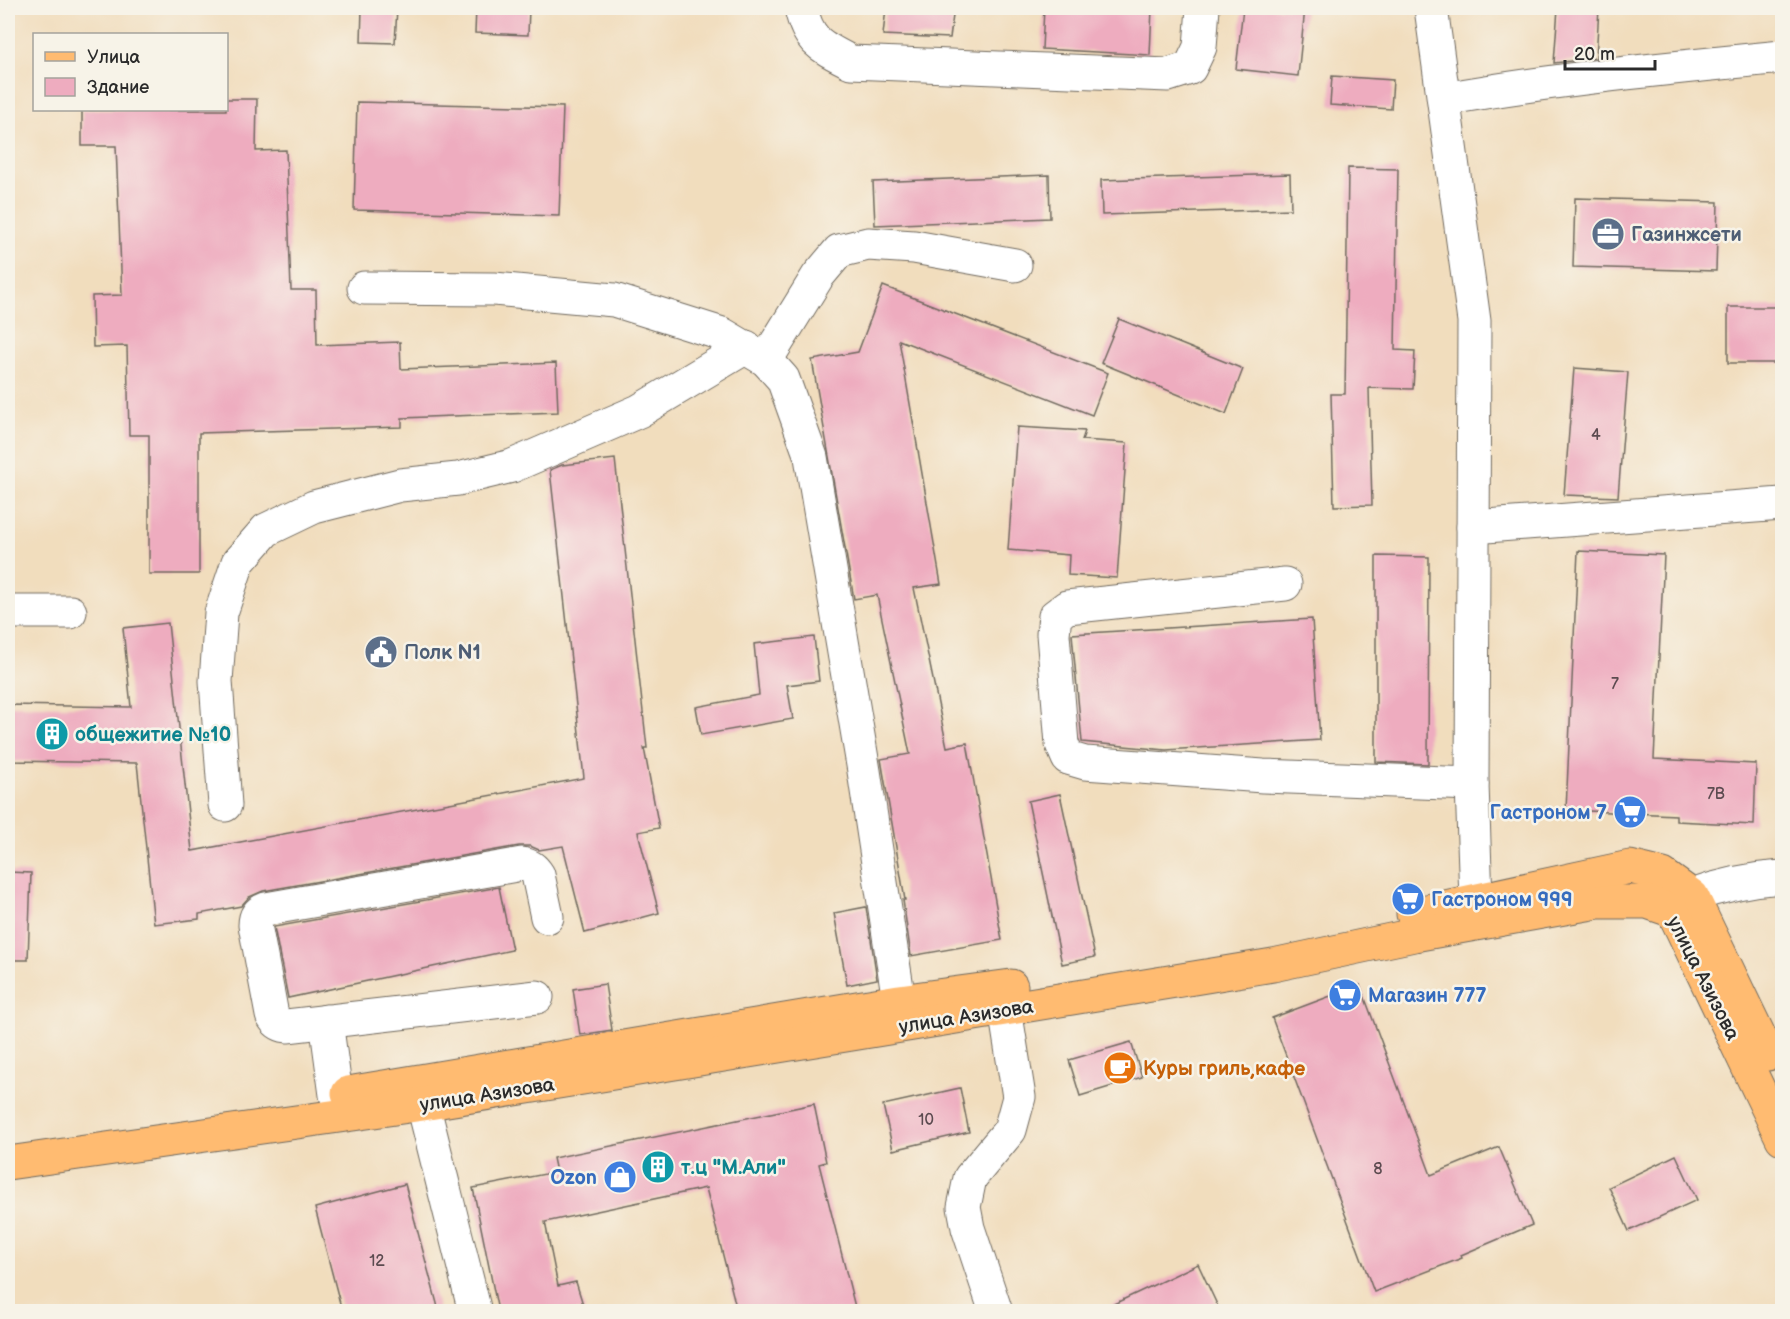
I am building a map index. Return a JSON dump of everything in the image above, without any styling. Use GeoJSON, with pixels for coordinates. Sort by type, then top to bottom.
{"type":"FeatureCollection","features":[{"type":"Feature","properties":{"kind":"main road","name":"улица Азизова"},"geometry":{"type":"LineString","coordinates":[[8,1140],[336,1095],[899,1001],[1002,988],[1254,946],[1630,867],[1663,875],[1692,896],[1782,1086]]}},
{"type":"Feature","properties":{"kind":"main road","name":"улица Азизова"},"geometry":{"type":"LineString","coordinates":[[8,1163],[423,1104],[1005,1009],[1273,965],[1414,935],[1598,902],[1647,902],[1673,911],[1782,1138]]}},
{"type":"Feature","properties":{"kind":"street"},"geometry":{"type":"LineString","coordinates":[[801,8],[804,21],[819,45],[851,62],[1168,75],[1190,68],[1200,47],[1203,8]]}},
{"type":"Feature","properties":{"kind":"street"},"geometry":{"type":"LineString","coordinates":[[1430,15],[1444,99],[1474,321],[1472,784],[1476,900]]}},
{"type":"Feature","properties":{"kind":"street"},"geometry":{"type":"LineString","coordinates":[[1444,99],[1592,76],[1782,57]]}},
{"type":"Feature","properties":{"kind":"street"},"geometry":{"type":"LineString","coordinates":[[225,805],[216,681],[221,613],[238,562],[266,530],[314,507],[400,485],[458,479],[512,466],[639,411],[756,353],[839,251],[868,244],[914,247],[1015,266]]}},
{"type":"Feature","properties":{"kind":"street"},"geometry":{"type":"LineString","coordinates":[[364,288],[494,289],[614,300],[722,334],[756,353],[783,379],[811,457],[864,771],[899,1001]]}},
{"type":"Feature","properties":{"kind":"street"},"geometry":{"type":"LineString","coordinates":[[1473,527],[1782,504]]}},
{"type":"Feature","properties":{"kind":"street"},"geometry":{"type":"LineString","coordinates":[[1285,584],[1067,606],[1055,616],[1053,634],[1062,744],[1068,758],[1085,763],[1263,776],[1472,784]]}},
{"type":"Feature","properties":{"kind":"street"},"geometry":{"type":"LineString","coordinates":[[8,612],[70,612]]}},
{"type":"Feature","properties":{"kind":"street"},"geometry":{"type":"LineString","coordinates":[[537,996],[281,1025],[275,1021],[255,918],[259,912],[266,909],[522,864],[529,865],[538,875],[547,917]]}},
{"type":"Feature","properties":{"kind":"street"},"geometry":{"type":"LineString","coordinates":[[1692,896],[1723,885],[1758,878],[1782,877]]}},
{"type":"Feature","properties":{"kind":"street"},"geometry":{"type":"LineString","coordinates":[[996,1311],[968,1228],[964,1207],[970,1178],[1010,1130],[1019,1097],[1005,1009]]}},
{"type":"Feature","properties":{"kind":"street"},"geometry":{"type":"LineString","coordinates":[[326,1021],[336,1095]]}},
{"type":"Feature","properties":{"kind":"street"},"geometry":{"type":"LineString","coordinates":[[423,1104],[475,1311]]}},
{"type":"Feature","properties":{"kind":"building"},"geometry":{"type":"Polygon","coordinates":[[[362,8],[397,8],[395,43],[361,42],[362,8]]]}},
{"type":"Feature","properties":{"kind":"building"},"geometry":{"type":"Polygon","coordinates":[[[476,8],[529,8],[528,35],[475,33],[476,8]]]}},
{"type":"Feature","properties":{"kind":"building"},"geometry":{"type":"Polygon","coordinates":[[[886,8],[954,8],[950,38],[883,35],[886,8]]]}},
{"type":"Feature","properties":{"kind":"building"},"geometry":{"type":"Polygon","coordinates":[[[1044,8],[1152,8],[1150,55],[1042,49],[1044,8]]]}},
{"type":"Feature","properties":{"kind":"building"},"geometry":{"type":"Polygon","coordinates":[[[1243,8],[1305,8],[1298,76],[1236,69],[1243,8]]]}},
{"type":"Feature","properties":{"kind":"building"},"geometry":{"type":"Polygon","coordinates":[[[1558,8],[1599,8],[1596,58],[1554,63],[1558,8]]]}},
{"type":"Feature","properties":{"kind":"building"},"geometry":{"type":"Polygon","coordinates":[[[1332,76],[1393,80],[1391,109],[1330,105],[1332,76]]]}},
{"type":"Feature","properties":{"kind":"building"},"geometry":{"type":"Polygon","coordinates":[[[228,99],[257,99],[256,151],[286,150],[291,290],[316,290],[317,345],[400,342],[401,369],[556,363],[558,412],[402,418],[402,427],[199,433],[199,574],[149,574],[149,435],[129,435],[127,346],[93,347],[92,296],[122,295],[116,146],[82,146],[82,111],[228,111],[228,99]]]}},
{"type":"Feature","properties":{"kind":"building"},"geometry":{"type":"Polygon","coordinates":[[[357,102],[563,107],[559,216],[354,210],[357,102]]]}},
{"type":"Feature","properties":{"kind":"building"},"geometry":{"type":"Polygon","coordinates":[[[1348,168],[1398,169],[1395,350],[1415,351],[1413,389],[1369,388],[1372,505],[1334,506],[1331,394],[1345,394],[1348,168]]]}},
{"type":"Feature","properties":{"kind":"building"},"geometry":{"type":"Polygon","coordinates":[[[1290,174],[1291,209],[1102,215],[1101,180],[1290,174]]]}},
{"type":"Feature","properties":{"kind":"building"},"geometry":{"type":"Polygon","coordinates":[[[1049,175],[1050,218],[875,225],[873,182],[1049,175]]]}},
{"type":"Feature","properties":{"kind":"building"},"geometry":{"type":"Polygon","coordinates":[[[1575,198],[1718,202],[1716,271],[1573,267],[1575,198]]]}},
{"type":"Feature","properties":{"kind":"building"},"geometry":{"type":"Polygon","coordinates":[[[883,286],[1108,373],[1092,415],[899,340],[941,584],[914,588],[947,747],[967,743],[1002,940],[911,956],[903,900],[905,900],[881,759],[910,754],[877,595],[854,599],[812,360],[858,352],[883,286]]]}},
{"type":"Feature","properties":{"kind":"building"},"geometry":{"type":"Polygon","coordinates":[[[1728,307],[1782,307],[1782,363],[1728,363],[1728,307]]]}},
{"type":"Feature","properties":{"kind":"building"},"geometry":{"type":"Polygon","coordinates":[[[1119,319],[1243,369],[1226,414],[1101,363],[1119,319]]]}},
{"type":"Feature","properties":{"kind":"building"},"geometry":{"type":"Polygon","coordinates":[[[1574,368],[1628,372],[1618,497],[1564,495],[1574,368]]]}},
{"type":"Feature","properties":{"kind":"building"},"geometry":{"type":"Polygon","coordinates":[[[1017,427],[1085,431],[1082,440],[1127,443],[1117,578],[1068,575],[1069,555],[1008,550],[1017,427]]]}},
{"type":"Feature","properties":{"kind":"building"},"geometry":{"type":"Polygon","coordinates":[[[615,459],[647,748],[644,748],[659,828],[638,832],[659,913],[585,933],[563,846],[539,850],[530,846],[519,846],[263,891],[249,897],[241,906],[199,914],[199,919],[154,924],[137,763],[8,761],[8,705],[131,707],[123,628],[168,623],[192,851],[584,778],[550,470],[562,465],[615,459]]]}},
{"type":"Feature","properties":{"kind":"building"},"geometry":{"type":"Polygon","coordinates":[[[1578,551],[1664,555],[1654,759],[1756,764],[1754,825],[1676,821],[1676,815],[1566,810],[1578,551]]]}},
{"type":"Feature","properties":{"kind":"building"},"geometry":{"type":"Polygon","coordinates":[[[1376,556],[1429,557],[1428,764],[1376,762],[1376,556]]]}},
{"type":"Feature","properties":{"kind":"building"},"geometry":{"type":"Polygon","coordinates":[[[1312,619],[1320,740],[1166,750],[1082,742],[1072,634],[1312,619]]]}},
{"type":"Feature","properties":{"kind":"building"},"geometry":{"type":"Polygon","coordinates":[[[814,637],[819,681],[787,685],[793,719],[701,735],[696,707],[759,695],[754,644],[814,637]]]}},
{"type":"Feature","properties":{"kind":"building"},"geometry":{"type":"Polygon","coordinates":[[[1060,794],[1095,957],[1062,964],[1028,801],[1060,794]]]}},
{"type":"Feature","properties":{"kind":"building"},"geometry":{"type":"Polygon","coordinates":[[[8,872],[31,873],[28,960],[8,960],[8,872]]]}},
{"type":"Feature","properties":{"kind":"building"},"geometry":{"type":"Polygon","coordinates":[[[499,887],[512,950],[288,998],[274,927],[499,887]]]}},
{"type":"Feature","properties":{"kind":"building"},"geometry":{"type":"Polygon","coordinates":[[[866,907],[877,979],[847,985],[834,913],[866,907]]]}},
{"type":"Feature","properties":{"kind":"building"},"geometry":{"type":"Polygon","coordinates":[[[605,984],[612,1030],[580,1035],[573,989],[605,984]]]}},
{"type":"Feature","properties":{"kind":"building"},"geometry":{"type":"Polygon","coordinates":[[[1360,985],[1431,1175],[1499,1147],[1532,1225],[1461,1255],[1462,1258],[1374,1292],[1272,1018],[1360,985]]]}},
{"type":"Feature","properties":{"kind":"building"},"geometry":{"type":"Polygon","coordinates":[[[1131,1042],[1142,1077],[1080,1096],[1069,1060],[1131,1042]]]}},
{"type":"Feature","properties":{"kind":"building"},"geometry":{"type":"Polygon","coordinates":[[[960,1088],[969,1132],[893,1150],[883,1105],[960,1088]]]}},
{"type":"Feature","properties":{"kind":"building"},"geometry":{"type":"Polygon","coordinates":[[[814,1104],[826,1162],[819,1164],[856,1311],[737,1311],[706,1188],[545,1222],[558,1286],[576,1282],[585,1311],[498,1311],[473,1188],[556,1172],[553,1158],[814,1104]]]}},
{"type":"Feature","properties":{"kind":"building"},"geometry":{"type":"Polygon","coordinates":[[[1676,1155],[1697,1200],[1629,1231],[1609,1187],[1676,1155]]]}},
{"type":"Feature","properties":{"kind":"building"},"geometry":{"type":"Polygon","coordinates":[[[405,1184],[439,1311],[342,1311],[315,1208],[405,1184]]]}},
{"type":"Feature","properties":{"kind":"building"},"geometry":{"type":"Polygon","coordinates":[[[1198,1264],[1220,1311],[1099,1311],[1198,1264]]]}},
{"type":"Feature","properties":{"kind":"place","name":"Газинжсети"},"geometry":{"type":"Point","coordinates":[1608,234]}},
{"type":"Feature","properties":{"kind":"place","name":"Полк N1"},"geometry":{"type":"Point","coordinates":[381,652]}},
{"type":"Feature","properties":{"kind":"place","name":"общежитие №10"},"geometry":{"type":"Point","coordinates":[52,734]}},
{"type":"Feature","properties":{"kind":"place","name":"Гастроном 7"},"geometry":{"type":"Point","coordinates":[1630,812]}},
{"type":"Feature","properties":{"kind":"place","name":"Гастроном 999"},"geometry":{"type":"Point","coordinates":[1408,899]}},
{"type":"Feature","properties":{"kind":"place","name":"Магазин 777"},"geometry":{"type":"Point","coordinates":[1345,995]}},
{"type":"Feature","properties":{"kind":"place","name":"Куры гриль,кафе"},"geometry":{"type":"Point","coordinates":[1120,1068]}},
{"type":"Feature","properties":{"kind":"place","name":"т.ц \"М.Али\""},"geometry":{"type":"Point","coordinates":[658,1167]}},
{"type":"Feature","properties":{"kind":"place","name":"Ozon"},"geometry":{"type":"Point","coordinates":[620,1177]}}]}
